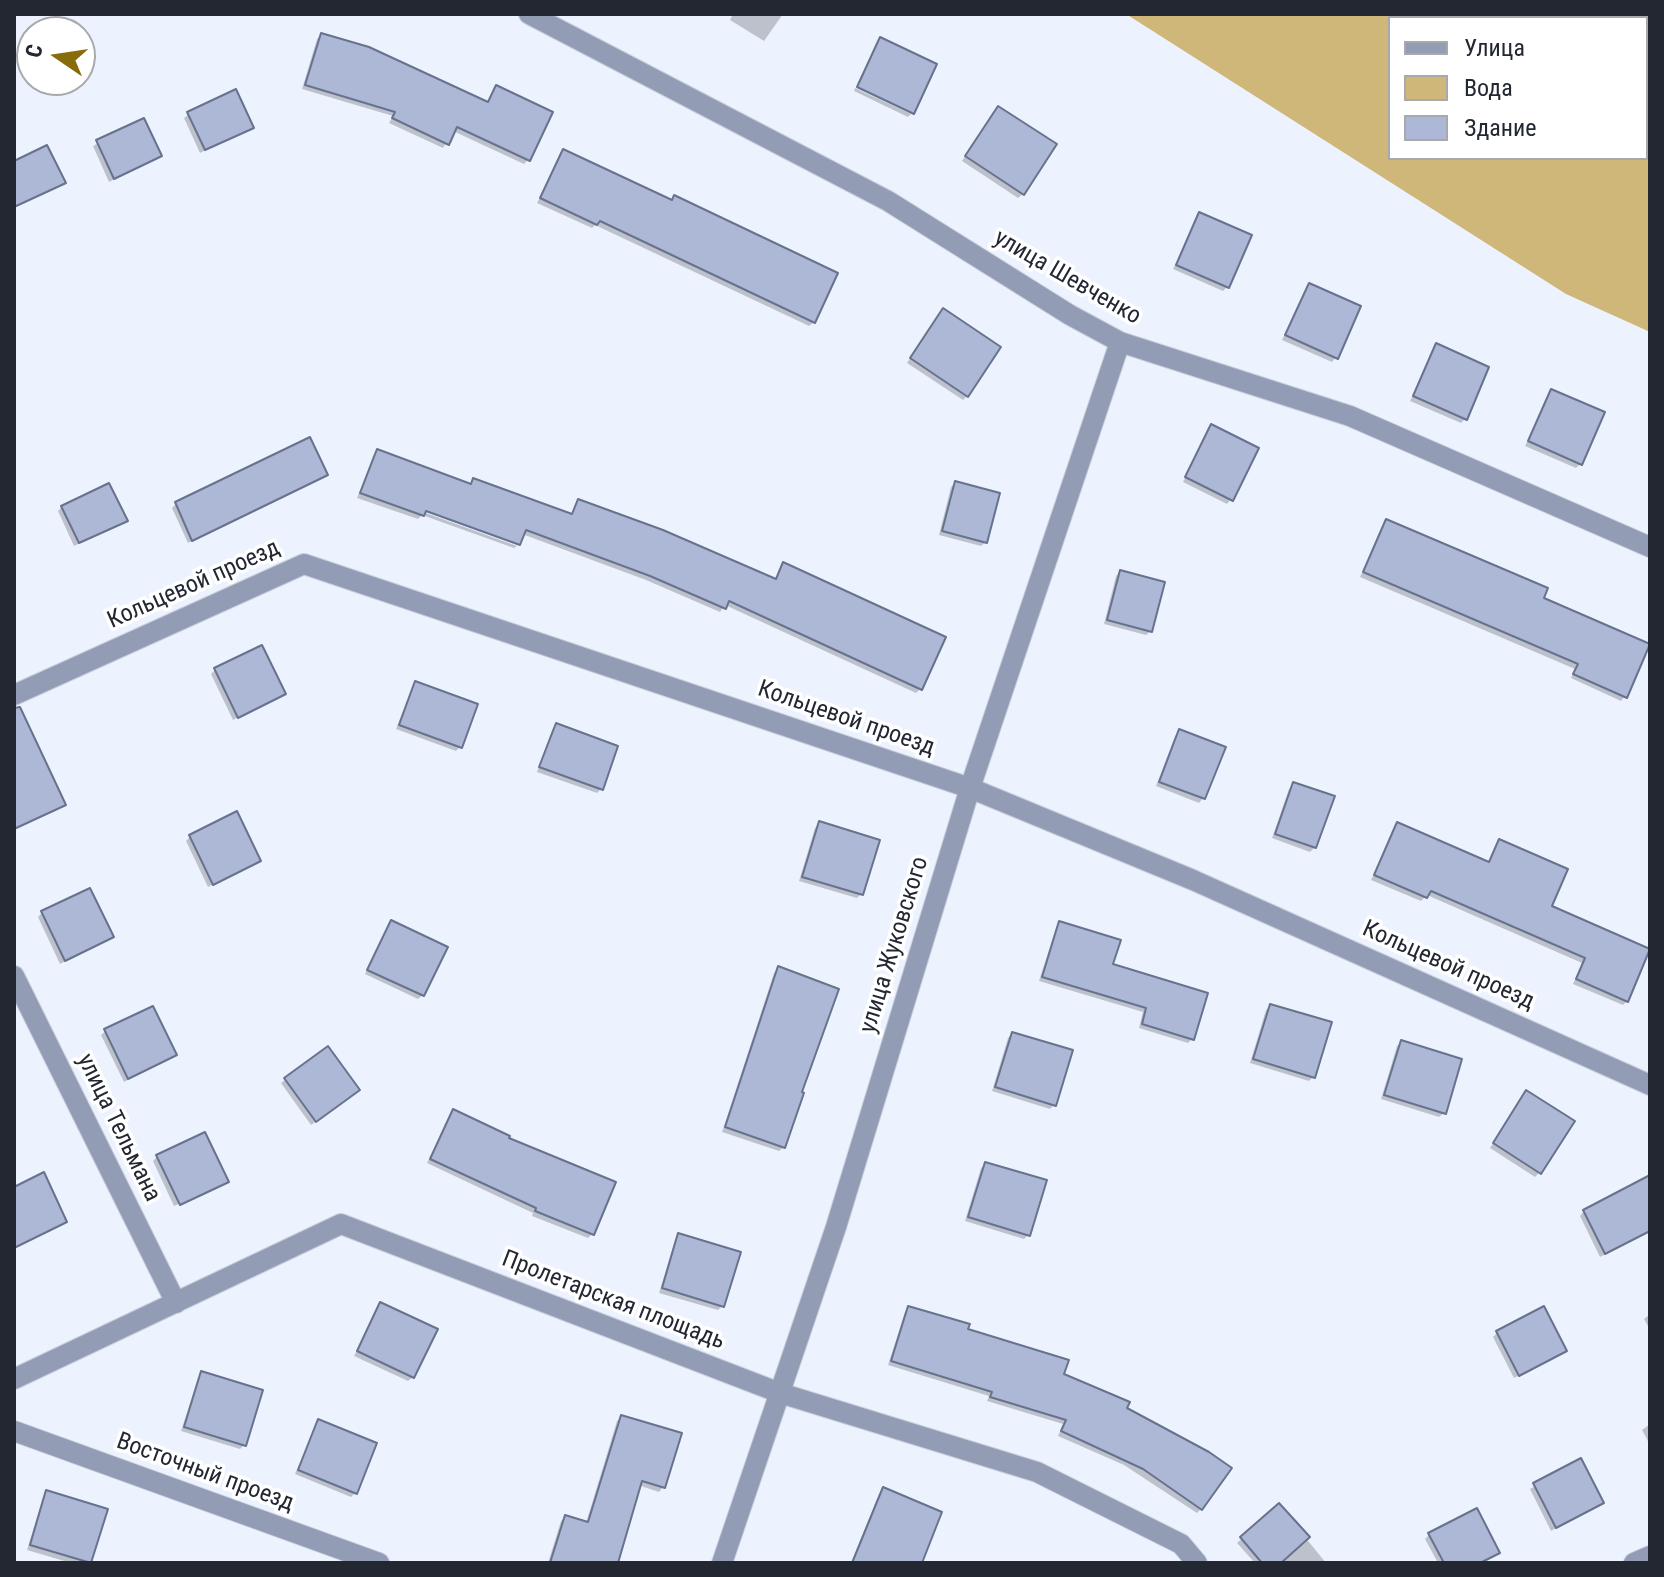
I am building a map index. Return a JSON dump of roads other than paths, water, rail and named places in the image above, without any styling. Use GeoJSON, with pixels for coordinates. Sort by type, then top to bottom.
{"type":"FeatureCollection","features":[{"type":"Feature","properties":{"kind":"street","name":"улица Шевченко"},"geometry":{"type":"LineString","coordinates":[[529,14],[888,201],[1070,315],[1120,342],[1350,416],[1650,547]]}},
{"type":"Feature","properties":{"kind":"street","name":"улица Жуковского"},"geometry":{"type":"LineString","coordinates":[[722,1563],[836,1227],[970,788],[1120,342]]}},
{"type":"Feature","properties":{"kind":"street","name":"Кольцевой проезд"},"geometry":{"type":"LineString","coordinates":[[14,695],[304,564],[970,788],[1193,880],[1650,1085]]}},
{"type":"Feature","properties":{"kind":"street","name":"улица Тельмана"},"geometry":{"type":"LineString","coordinates":[[14,976],[176,1303]]}},
{"type":"Feature","properties":{"kind":"street","name":"Пролетарская площадь"},"geometry":{"type":"LineString","coordinates":[[14,1379],[341,1224],[780,1393],[1037,1472],[1181,1544],[1197,1563]]}},
{"type":"Feature","properties":{"kind":"street","name":"Восточный проезд"},"geometry":{"type":"LineString","coordinates":[[14,1431],[379,1563]]}},
{"type":"Feature","properties":{"kind":"street"},"geometry":{"type":"LineString","coordinates":[[1634,1563],[1650,1556]]}},
{"type":"Feature","properties":{"kind":"water"},"geometry":{"type":"Polygon","coordinates":[[[1126,14],[1607,16],[1388,16],[1388,160],[1648,160],[1650,37],[1650,332],[1566,294],[1126,14]]]}}]}
